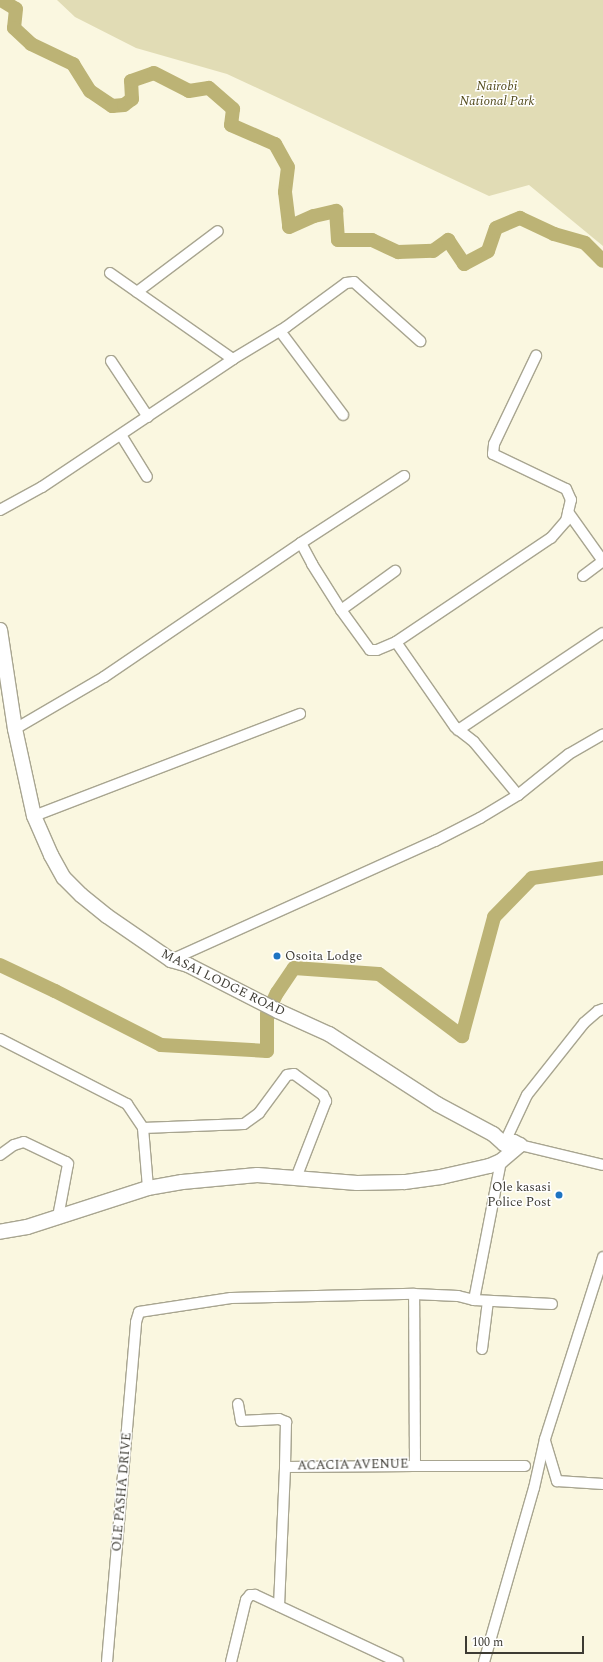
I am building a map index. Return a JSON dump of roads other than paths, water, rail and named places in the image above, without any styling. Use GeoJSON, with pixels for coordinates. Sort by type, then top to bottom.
{"type":"FeatureCollection","features":[{"type":"Feature","properties":{"kind":"street"},"geometry":{"type":"LineString","coordinates":[[137,292],[218,231]]}},
{"type":"Feature","properties":{"kind":"street"},"geometry":{"type":"LineString","coordinates":[[110,273],[233,359]]}},
{"type":"Feature","properties":{"kind":"street"},"geometry":{"type":"LineString","coordinates":[[0,510],[42,487],[233,359],[280,331],[346,283],[354,282],[420,341]]}},
{"type":"Feature","properties":{"kind":"street"},"geometry":{"type":"LineString","coordinates":[[280,331],[343,415]]}},
{"type":"Feature","properties":{"kind":"street"},"geometry":{"type":"LineString","coordinates":[[301,543],[312,564],[341,610],[370,650],[379,650],[396,642],[551,538],[566,521],[571,500],[566,490],[493,454],[494,444],[536,356]]}},
{"type":"Feature","properties":{"kind":"street"},"geometry":{"type":"LineString","coordinates":[[111,361],[148,417]]}},
{"type":"Feature","properties":{"kind":"street"},"geometry":{"type":"LineString","coordinates":[[120,435],[147,477]]}},
{"type":"Feature","properties":{"kind":"street"},"geometry":{"type":"LineString","coordinates":[[15,729],[104,677],[301,543],[404,476]]}},
{"type":"Feature","properties":{"kind":"street"},"geometry":{"type":"LineString","coordinates":[[568,512],[603,561],[583,576]]}},
{"type":"Feature","properties":{"kind":"street"},"geometry":{"type":"LineString","coordinates":[[341,610],[395,571]]}},
{"type":"Feature","properties":{"kind":"street","name":"MASAI LODGE ROAD"},"geometry":{"type":"LineString","coordinates":[[0,630],[15,729],[34,816],[49,851],[64,878],[81,895],[107,916],[171,960],[188,965],[278,1011],[329,1034],[437,1104],[493,1134],[504,1144]]}},
{"type":"Feature","properties":{"kind":"street"},"geometry":{"type":"LineString","coordinates":[[458,730],[603,633]]}},
{"type":"Feature","properties":{"kind":"street"},"geometry":{"type":"LineString","coordinates":[[396,642],[458,730],[474,742],[487,756],[518,795]]}},
{"type":"Feature","properties":{"kind":"street"},"geometry":{"type":"LineString","coordinates":[[34,816],[300,714]]}},
{"type":"Feature","properties":{"kind":"street"},"geometry":{"type":"LineString","coordinates":[[171,960],[435,841],[480,818],[518,795],[569,754],[603,734]]}},
{"type":"Feature","properties":{"kind":"street"},"geometry":{"type":"LineString","coordinates":[[504,1144],[527,1095],[584,1023],[598,1011],[603,1009]]}},
{"type":"Feature","properties":{"kind":"street"},"geometry":{"type":"LineString","coordinates":[[0,1039],[127,1104],[143,1128],[148,1188]]}},
{"type":"Feature","properties":{"kind":"street"},"geometry":{"type":"LineString","coordinates":[[143,1128],[244,1124],[259,1113],[287,1075],[294,1074],[323,1095],[326,1101],[296,1178]]}},
{"type":"Feature","properties":{"kind":"street"},"geometry":{"type":"LineString","coordinates":[[0,1154],[14,1145],[24,1142],[68,1164],[58,1217]]}},
{"type":"Feature","properties":{"kind":"street"},"geometry":{"type":"LineString","coordinates":[[504,1144],[514,1142],[520,1145],[603,1165]]}},
{"type":"Feature","properties":{"kind":"street"},"geometry":{"type":"LineString","coordinates":[[0,1232],[27,1227],[148,1188],[206,1179],[257,1175],[357,1183],[404,1182],[441,1177],[502,1161],[520,1145]]}},
{"type":"Feature","properties":{"kind":"street"},"geometry":{"type":"LineString","coordinates":[[474,1300],[502,1161]]}},
{"type":"Feature","properties":{"kind":"street"},"geometry":{"type":"LineString","coordinates":[[484,1662],[534,1488],[545,1439],[603,1257]]}},
{"type":"Feature","properties":{"kind":"street"},"geometry":{"type":"LineString","coordinates":[[414,1294],[458,1296],[488,1302],[552,1304]]}},
{"type":"Feature","properties":{"kind":"street","name":"OLE PASHA DRIVE"},"geometry":{"type":"LineString","coordinates":[[107,1662],[136,1322],[139,1312],[231,1298],[414,1294]]}},
{"type":"Feature","properties":{"kind":"street","name":"ACACIA AVENUE"},"geometry":{"type":"LineString","coordinates":[[279,1606],[285,1467],[415,1466],[414,1294]]}},
{"type":"Feature","properties":{"kind":"street"},"geometry":{"type":"LineString","coordinates":[[482,1348],[488,1302]]}},
{"type":"Feature","properties":{"kind":"street"},"geometry":{"type":"LineString","coordinates":[[238,1404],[241,1421],[279,1419],[286,1422],[285,1467]]}},
{"type":"Feature","properties":{"kind":"street"},"geometry":{"type":"LineString","coordinates":[[545,1439],[558,1481],[603,1484]]}},
{"type":"Feature","properties":{"kind":"street"},"geometry":{"type":"LineString","coordinates":[[415,1466],[525,1466]]}},
{"type":"Feature","properties":{"kind":"street"},"geometry":{"type":"LineString","coordinates":[[231,1662],[246,1600],[250,1595],[255,1595],[398,1662]]}},
{"type":"Feature","properties":{"kind":"waterway"},"geometry":{"type":"LineString","coordinates":[[1,0],[16,9],[14,28],[31,44],[73,64],[90,91],[112,106],[124,105],[132,99],[131,81],[154,73],[189,91],[209,88],[233,109],[231,125],[275,144],[288,167],[285,192],[289,227],[314,216],[336,211],[338,240],[372,240],[398,252],[433,251],[448,240],[464,264],[488,251],[496,228],[520,218],[554,234],[585,243],[603,261]]}},
{"type":"Feature","properties":{"kind":"waterway"},"geometry":{"type":"LineString","coordinates":[[0,965],[161,1045],[267,1051],[267,1014],[277,993],[294,968],[379,974],[462,1036],[494,917],[532,878],[603,868]]}},
{"type":"Feature","properties":{"kind":"place","name":"Osoita Lodge"},"geometry":{"type":"Point","coordinates":[277,956]}},
{"type":"Feature","properties":{"kind":"place","name":"Ole kasasi Police Post"},"geometry":{"type":"Point","coordinates":[559,1195]}},
{"type":"Feature","properties":{"kind":"park label","name":"Nairobi National Park"},"geometry":{"type":"Point","coordinates":[497,94]}}]}
